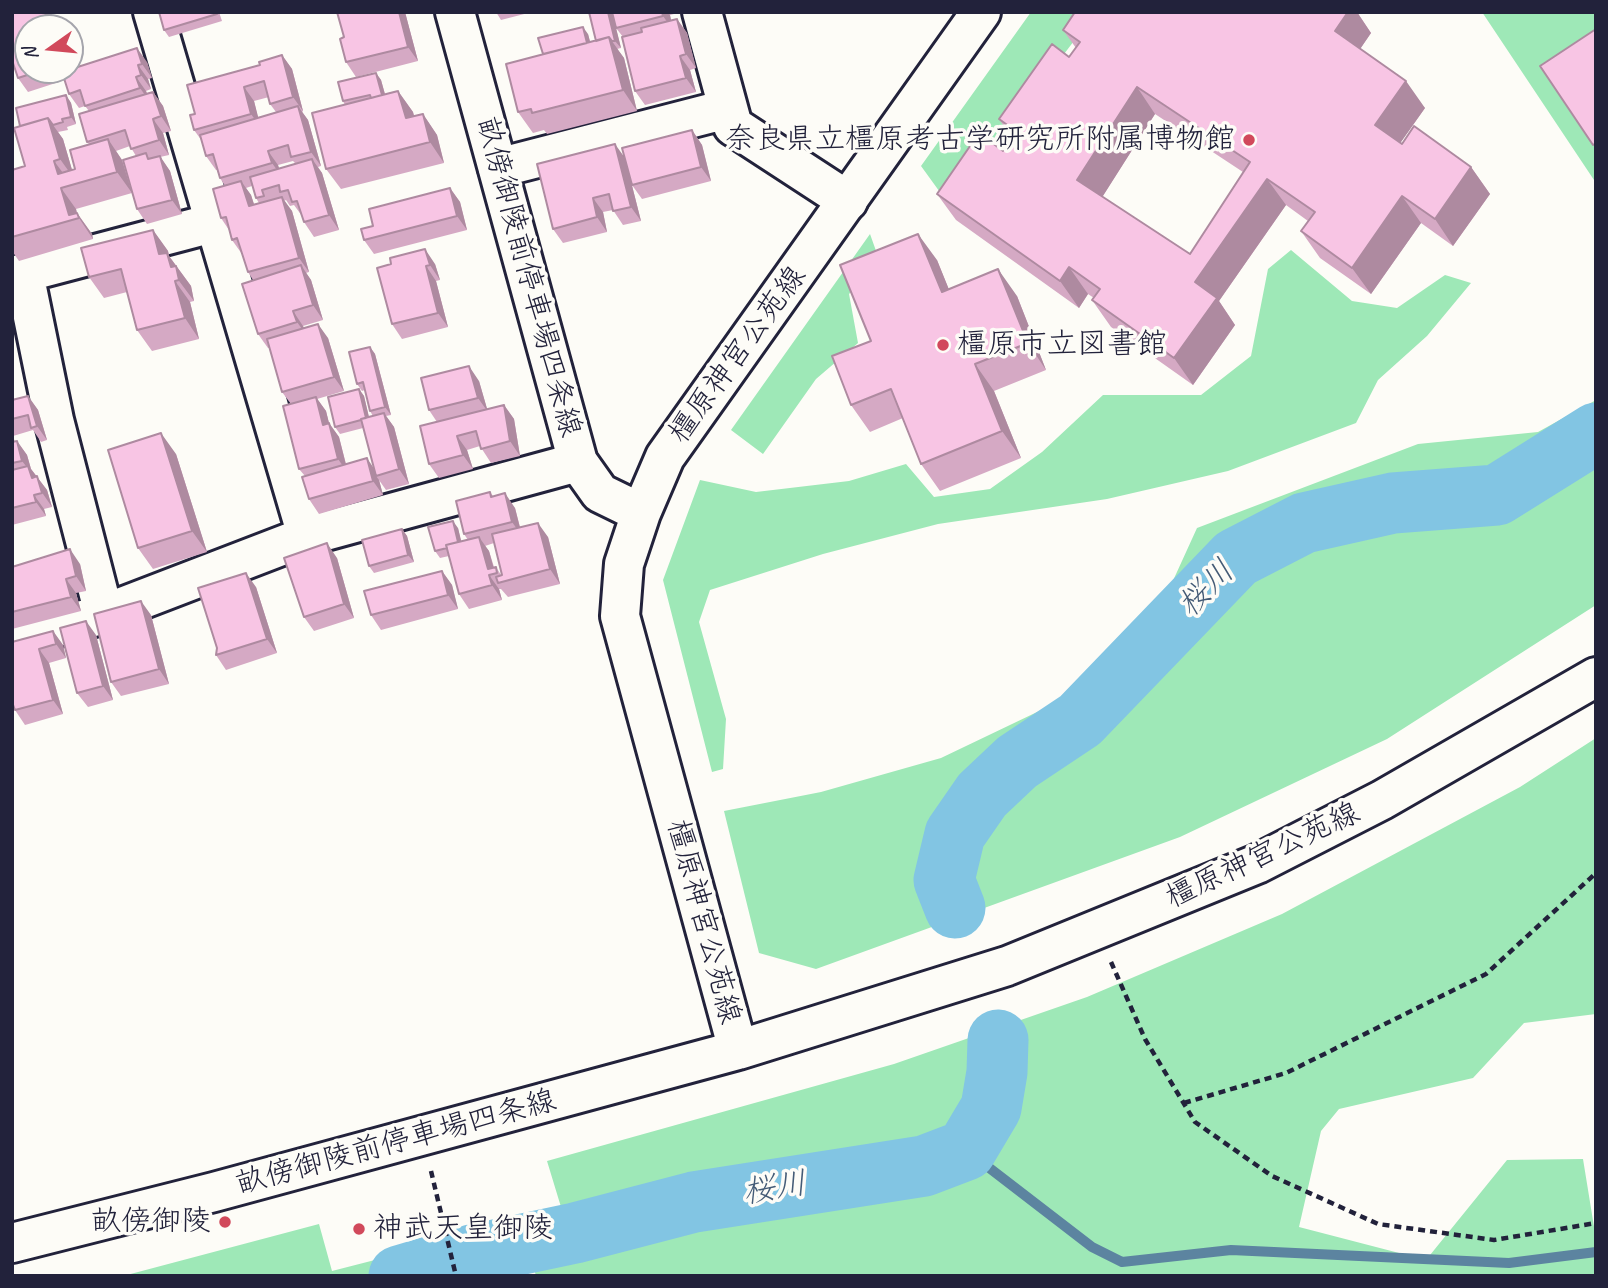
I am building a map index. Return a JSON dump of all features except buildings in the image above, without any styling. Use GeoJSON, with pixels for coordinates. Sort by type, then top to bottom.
{"type":"FeatureCollection","features":[{"type":"Feature","properties":{"kind":"main road"},"geometry":{"type":"LineString","coordinates":[[153,12],[307,537]]}},
{"type":"Feature","properties":{"kind":"main road","name":"畝傍御陵前停車場四条線"},"geometry":{"type":"LineString","coordinates":[[455,12],[578,462],[600,493],[640,513]]}},
{"type":"Feature","properties":{"kind":"main road"},"geometry":{"type":"LineString","coordinates":[[702,12],[733,126],[848,201]]}},
{"type":"Feature","properties":{"kind":"main road","name":"橿原神宮公苑線"},"geometry":{"type":"LineString","coordinates":[[981,12],[665,457],[640,513],[625,564],[620,616],[738,1050],[1007,965],[1257,864],[1382,800],[1596,677]]}},
{"type":"Feature","properties":{"kind":"main road"},"geometry":{"type":"LineString","coordinates":[[498,168],[727,108]]}},
{"type":"Feature","properties":{"kind":"main road"},"geometry":{"type":"LineString","coordinates":[[104,614],[18,274],[213,223]]}},
{"type":"Feature","properties":{"kind":"main road"},"geometry":{"type":"LineString","coordinates":[[12,640],[104,614],[307,537],[578,462]]}},
{"type":"Feature","properties":{"kind":"main road","name":"畝傍御陵前停車場四条線"},"geometry":{"type":"LineString","coordinates":[[12,1243],[738,1050]]}},
{"type":"Feature","properties":{"kind":"path"},"geometry":{"type":"LineString","coordinates":[[1184,1103],[1286,1073],[1486,974],[1596,873]]}},
{"type":"Feature","properties":{"kind":"path"},"geometry":{"type":"LineString","coordinates":[[1095,930],[1145,1039],[1195,1122],[1272,1176],[1378,1224],[1494,1240],[1596,1223]]}},
{"type":"Feature","properties":{"kind":"path"},"geometry":{"type":"LineString","coordinates":[[422,1136],[456,1276]]}},
{"type":"Feature","properties":{"kind":"green space"},"geometry":{"type":"Polygon","coordinates":[[[1031,12],[1096,12],[972,175],[942,195],[921,166],[1031,12]]]}},
{"type":"Feature","properties":{"kind":"green space"},"geometry":{"type":"Polygon","coordinates":[[[1482,12],[1596,12],[1596,183],[1482,12]]]}},
{"type":"Feature","properties":{"kind":"green space"},"geometry":{"type":"Polygon","coordinates":[[[870,234],[880,262],[849,294],[858,343],[816,379],[763,454],[731,430],[870,234]]]}},
{"type":"Feature","properties":{"kind":"green space"},"geometry":{"type":"Polygon","coordinates":[[[1291,250],[1352,301],[1397,308],[1445,275],[1471,283],[1427,336],[1378,380],[1356,423],[1228,471],[1107,499],[938,524],[823,554],[710,590],[699,622],[726,719],[723,769],[712,772],[663,580],[700,480],[756,492],[849,481],[906,464],[934,497],[990,489],[1042,452],[1103,395],[1201,395],[1251,356],[1268,269],[1291,250]]]}},
{"type":"Feature","properties":{"kind":"green space"},"geometry":{"type":"Polygon","coordinates":[[[1596,400],[1596,605],[1387,739],[1180,837],[816,969],[759,953],[724,811],[821,792],[941,758],[1058,702],[1161,607],[1197,528],[1418,444],[1538,432],[1596,400]]]}},
{"type":"Feature","properties":{"kind":"green space"},"geometry":{"type":"Polygon","coordinates":[[[1596,738],[1596,1014],[1524,1023],[1473,1078],[1339,1109],[1321,1131],[1299,1227],[1426,1260],[1507,1160],[1583,1159],[1596,1239],[1596,1276],[536,1276],[533,1265],[497,1275],[483,1225],[561,1207],[547,1161],[894,1064],[1087,997],[1282,914],[1520,787],[1596,738]]]}},
{"type":"Feature","properties":{"kind":"green space"},"geometry":{"type":"Polygon","coordinates":[[[319,1224],[332,1271],[406,1252],[413,1276],[123,1276],[319,1224]]]}},
{"type":"Feature","properties":{"kind":"waterway","name":"桜川"},"geometry":{"type":"LineString","coordinates":[[955,908],[944,880],[955,834],[982,795],[1017,762],[1080,720],[1236,558],[1304,523],[1393,503],[1497,495],[1596,433]]}},
{"type":"Feature","properties":{"kind":"waterway","name":"桜川"},"geometry":{"type":"LineString","coordinates":[[471,1255],[575,1233],[694,1202],[924,1166],[966,1150],[991,1108],[997,1072],[998,1040]]}},
{"type":"Feature","properties":{"kind":"waterway"},"geometry":{"type":"LineString","coordinates":[[966,1150],[1092,1247],[1122,1262],[1231,1250],[1509,1263],[1596,1252]]}},
{"type":"Feature","properties":{"kind":"waterway","name":"桜川"},"geometry":{"type":"LineString","coordinates":[[399,1276],[436,1265]]}},
{"type":"Feature","properties":{"kind":"place","name":"奈良県立橿原考古学研究所附属博物館"},"geometry":{"type":"Point","coordinates":[1249,140]}},
{"type":"Feature","properties":{"kind":"place","name":"橿原市立図書館"},"geometry":{"type":"Point","coordinates":[943,345]}},
{"type":"Feature","properties":{"kind":"place","name":"畝傍御陵"},"geometry":{"type":"Point","coordinates":[225,1222]}},
{"type":"Feature","properties":{"kind":"place","name":"神武天皇御陵"},"geometry":{"type":"Point","coordinates":[359,1229]}}]}
